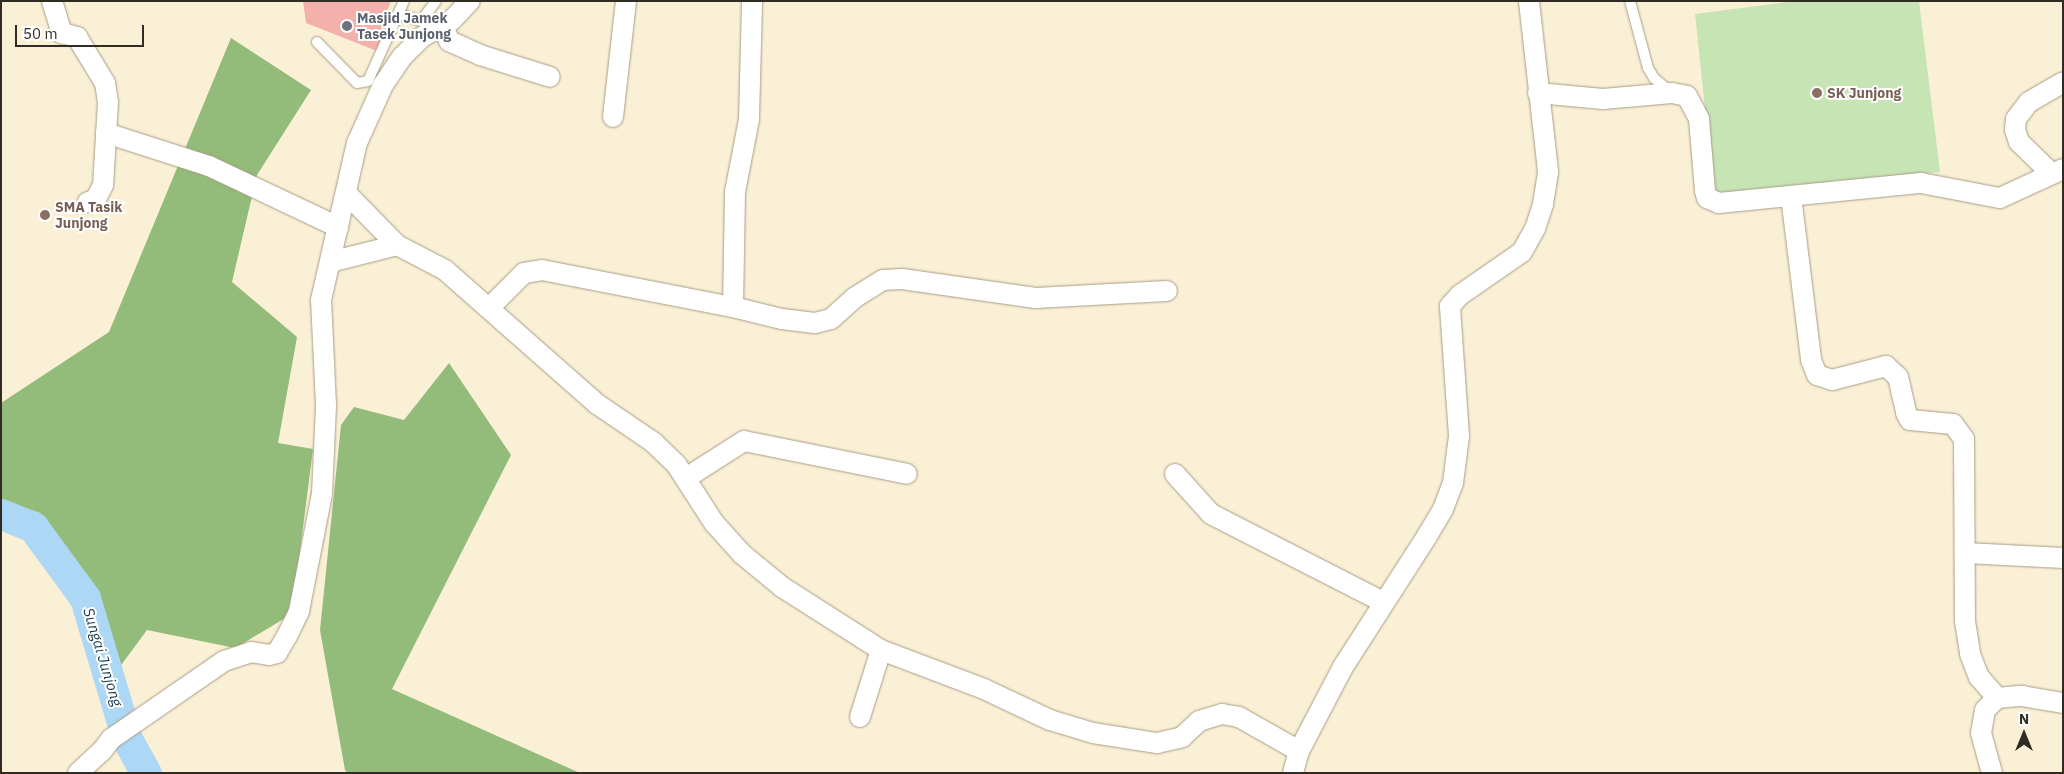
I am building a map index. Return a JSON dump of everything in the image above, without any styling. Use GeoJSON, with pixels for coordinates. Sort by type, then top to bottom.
{"type":"FeatureCollection","features":[{"type":"Feature","properties":{"kind":"street"},"geometry":{"type":"LineString","coordinates":[[52,1],[62,34],[77,38],[105,83],[108,102],[104,185],[96,199],[88,202]]}},
{"type":"Feature","properties":{"kind":"street"},"geometry":{"type":"LineString","coordinates":[[78,773],[102,751],[111,738],[150,714],[224,661],[251,652],[269,655],[277,653],[299,611],[322,494],[326,405],[320,300],[347,194],[357,143],[383,85],[402,57],[422,38],[443,26],[470,1]]}},
{"type":"Feature","properties":{"kind":"street"},"geometry":{"type":"LineString","coordinates":[[613,117],[626,1]]}},
{"type":"Feature","properties":{"kind":"street"},"geometry":{"type":"LineString","coordinates":[[733,306],[735,192],[749,119],[752,1]]}},
{"type":"Feature","properties":{"kind":"street"},"geometry":{"type":"LineString","coordinates":[[1293,773],[1299,750],[1343,667],[1443,509],[1453,483],[1460,436],[1450,306],[1460,295],[1522,252],[1535,230],[1543,204],[1548,171],[1529,1]]}},
{"type":"Feature","properties":{"kind":"street"},"geometry":{"type":"LineString","coordinates":[[443,26],[449,41],[480,56],[550,77]]}},
{"type":"Feature","properties":{"kind":"street"},"geometry":{"type":"LineString","coordinates":[[1538,92],[1603,99],[1672,93],[1686,96],[1699,118],[1707,198],[1719,203],[1921,183],[2000,198],[2057,171],[2019,142],[2015,130],[2016,119],[2030,102],[2063,82]]}},
{"type":"Feature","properties":{"kind":"street"},"geometry":{"type":"LineString","coordinates":[[106,133],[209,166],[338,227]]}},
{"type":"Feature","properties":{"kind":"street"},"geometry":{"type":"LineString","coordinates":[[347,194],[398,245],[445,270],[597,404],[654,442],[686,478],[714,523],[742,554],[782,587],[881,650],[984,689],[1050,720],[1093,732],[1157,743],[1182,736],[1199,720],[1222,714],[1239,717],[1299,750]]}},
{"type":"Feature","properties":{"kind":"street"},"geometry":{"type":"LineString","coordinates":[[1791,196],[1813,369],[1823,379],[1832,380],[1886,366],[1898,377],[1906,413],[1910,420],[1921,423],[1944,422],[1959,430],[1965,447],[1966,553],[1962,583],[1970,654],[1979,678],[1997,698]]}},
{"type":"Feature","properties":{"kind":"street"},"geometry":{"type":"LineString","coordinates":[[330,262],[398,245]]}},
{"type":"Feature","properties":{"kind":"street"},"geometry":{"type":"LineString","coordinates":[[489,308],[524,274],[542,270],[733,306],[782,319],[815,322],[830,319],[854,298],[883,280],[902,279],[1036,298],[1167,290]]}},
{"type":"Feature","properties":{"kind":"street"},"geometry":{"type":"LineString","coordinates":[[686,478],[744,441],[907,474]]}},
{"type":"Feature","properties":{"kind":"street"},"geometry":{"type":"LineString","coordinates":[[1175,474],[1211,514],[1383,602]]}},
{"type":"Feature","properties":{"kind":"street"},"geometry":{"type":"LineString","coordinates":[[1966,553],[2063,558]]}},
{"type":"Feature","properties":{"kind":"street"},"geometry":{"type":"LineString","coordinates":[[860,717],[881,650]]}},
{"type":"Feature","properties":{"kind":"street"},"geometry":{"type":"LineString","coordinates":[[1992,773],[1981,732],[1985,710],[1997,698],[2022,696],[2063,703]]}},
{"type":"Feature","properties":{"kind":"lane"},"geometry":{"type":"LineString","coordinates":[[317,42],[357,83],[368,81],[404,1]]}},
{"type":"Feature","properties":{"kind":"lane"},"geometry":{"type":"LineString","coordinates":[[399,14],[421,22],[436,1]]}},
{"type":"Feature","properties":{"kind":"lane"},"geometry":{"type":"LineString","coordinates":[[1630,1],[1648,68],[1654,78],[1672,93]]}},
{"type":"Feature","properties":{"kind":"green space","name":"SK Junjong"},"geometry":{"type":"Polygon","coordinates":[[[1795,1],[1919,1],[1940,172],[1714,194],[1695,14],[1795,1]]]}},
{"type":"Feature","properties":{"kind":"green space"},"geometry":{"type":"Polygon","coordinates":[[[231,38],[311,90],[257,175],[232,282],[297,337],[278,443],[313,449],[292,614],[235,648],[147,630],[119,668],[97,600],[40,513],[1,500],[1,403],[109,332],[231,38]]]}},
{"type":"Feature","properties":{"kind":"green space"},"geometry":{"type":"Polygon","coordinates":[[[449,363],[511,455],[392,689],[580,773],[348,773],[345,770],[320,630],[341,425],[354,407],[404,420],[449,363]]]}},
{"type":"Feature","properties":{"kind":"building","name":"Masjid Jamek Tasek Junjong"},"geometry":{"type":"Polygon","coordinates":[[[303,1],[391,1],[381,28],[385,31],[377,51],[306,23],[303,1]]]}},
{"type":"Feature","properties":{"kind":"waterway","name":"Sungai Junjong"},"geometry":{"type":"LineString","coordinates":[[1,514],[33,527],[85,598],[127,739],[146,773]]}},
{"type":"Feature","properties":{"kind":"place","name":"Masjid Jamek Tasek Junjong"},"geometry":{"type":"Point","coordinates":[347,26]}},
{"type":"Feature","properties":{"kind":"place","name":"SK Junjong"},"geometry":{"type":"Point","coordinates":[1817,93]}},
{"type":"Feature","properties":{"kind":"place","name":"SMA Tasik Junjong"},"geometry":{"type":"Point","coordinates":[45,215]}}]}
